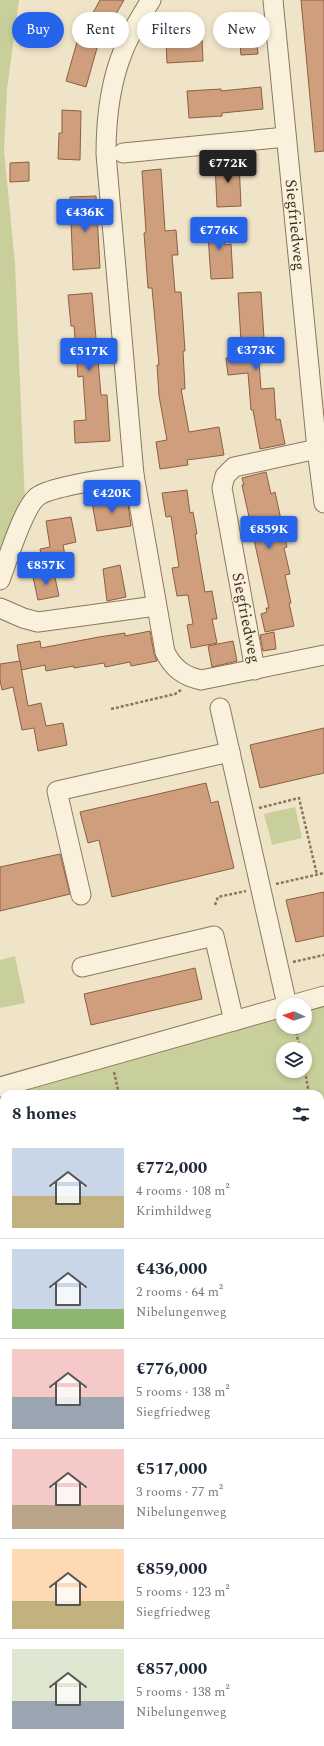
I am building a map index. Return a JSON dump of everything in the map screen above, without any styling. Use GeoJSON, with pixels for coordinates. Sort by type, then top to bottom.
{"type":"FeatureCollection","features":[{"type":"Feature","properties":{"kind":"street"},"geometry":{"type":"LineString","coordinates":[[150,0],[123,50],[109,101],[106,138],[107,175],[134,475],[156,606],[165,652],[170,662],[180,672],[191,678],[208,680],[255,670]]}},
{"type":"Feature","properties":{"kind":"street","name":"Siegfriedweg"},"geometry":{"type":"LineString","coordinates":[[273,0],[317,449],[324,503]]}},
{"type":"Feature","properties":{"kind":"street"},"geometry":{"type":"LineString","coordinates":[[123,153],[286,137]]}},
{"type":"Feature","properties":{"kind":"street","name":"Siegfriedweg"},"geometry":{"type":"LineString","coordinates":[[317,449],[234,467],[224,476],[222,488],[255,670],[324,656]]}},
{"type":"Feature","properties":{"kind":"street"},"geometry":{"type":"LineString","coordinates":[[0,580],[27,509],[37,496],[53,489],[134,475]]}},
{"type":"Feature","properties":{"kind":"street"},"geometry":{"type":"LineString","coordinates":[[0,608],[23,618],[38,622],[156,606]]}},
{"type":"Feature","properties":{"kind":"street"},"geometry":{"type":"LineString","coordinates":[[220,708],[285,998]]}},
{"type":"Feature","properties":{"kind":"street"},"geometry":{"type":"LineString","coordinates":[[81,895],[57,791],[230,752]]}},
{"type":"Feature","properties":{"kind":"street"},"geometry":{"type":"LineString","coordinates":[[82,967],[214,936],[234,1021]]}},
{"type":"Feature","properties":{"kind":"street"},"geometry":{"type":"LineString","coordinates":[[312,999],[324,996]]}},
{"type":"Feature","properties":{"kind":"street"},"geometry":{"type":"LineString","coordinates":[[0,1087],[276,1010]]}},
{"type":"Feature","properties":{"kind":"path"},"geometry":{"type":"LineString","coordinates":[[111,709],[175,694],[182,690],[191,678]]}},
{"type":"Feature","properties":{"kind":"path"},"geometry":{"type":"LineString","coordinates":[[244,811],[299,798],[317,875]]}},
{"type":"Feature","properties":{"kind":"path"},"geometry":{"type":"LineString","coordinates":[[278,965],[324,955]]}},
{"type":"Feature","properties":{"kind":"path"},"geometry":{"type":"LineString","coordinates":[[111,1056],[118,1090]]}},
{"type":"Feature","properties":{"kind":"path"},"geometry":{"type":"LineString","coordinates":[[306,1078],[308,1090]]}},
{"type":"Feature","properties":{"kind":"green space"},"geometry":{"type":"Polygon","coordinates":[[[0,0],[19,0],[17,12],[12,12],[13,48],[7,89],[4,151],[15,263],[25,503],[0,567],[0,0]]]}},
{"type":"Feature","properties":{"kind":"green space"},"geometry":{"type":"Polygon","coordinates":[[[295,807],[302,838],[272,845],[264,814],[295,807]]]}},
{"type":"Feature","properties":{"kind":"green space"},"geometry":{"type":"Polygon","coordinates":[[[15,956],[25,1003],[0,1008],[0,960],[15,956]]]}},
{"type":"Feature","properties":{"kind":"green space"},"geometry":{"type":"Polygon","coordinates":[[[324,1004],[324,1090],[7,1090],[276,1018],[276,1034],[312,1034],[312,1008],[324,1004]]]}},
{"type":"Feature","properties":{"kind":"building"},"geometry":{"type":"Polygon","coordinates":[[[100,0],[124,0],[117,12],[93,12],[100,0]]]}},
{"type":"Feature","properties":{"kind":"building"},"geometry":{"type":"Polygon","coordinates":[[[301,0],[324,0],[324,151],[315,152],[301,0]]]}},
{"type":"Feature","properties":{"kind":"building"},"geometry":{"type":"Polygon","coordinates":[[[75,48],[97,48],[86,87],[66,81],[75,48]]]}},
{"type":"Feature","properties":{"kind":"building"},"geometry":{"type":"Polygon","coordinates":[[[166,48],[202,48],[203,61],[167,63],[166,48]]]}},
{"type":"Feature","properties":{"kind":"building"},"geometry":{"type":"Polygon","coordinates":[[[240,48],[257,48],[258,54],[241,55],[240,48]]]}},
{"type":"Feature","properties":{"kind":"building"},"geometry":{"type":"Polygon","coordinates":[[[261,87],[263,109],[222,113],[222,116],[189,118],[187,91],[221,89],[221,91],[261,87]]]}},
{"type":"Feature","properties":{"kind":"building"},"geometry":{"type":"Polygon","coordinates":[[[62,110],[81,111],[80,160],[58,159],[59,133],[62,133],[62,110]]]}},
{"type":"Feature","properties":{"kind":"building"},"geometry":{"type":"Polygon","coordinates":[[[29,162],[29,181],[10,182],[10,163],[29,162]]]}},
{"type":"Feature","properties":{"kind":"building"},"geometry":{"type":"Polygon","coordinates":[[[239,162],[241,206],[217,207],[215,163],[239,162]]]}},
{"type":"Feature","properties":{"kind":"building"},"geometry":{"type":"Polygon","coordinates":[[[161,169],[165,231],[176,230],[178,255],[172,255],[175,292],[181,292],[185,351],[183,351],[185,389],[181,389],[189,432],[219,427],[224,455],[187,460],[188,465],[160,469],[156,442],[167,440],[159,396],[157,365],[159,365],[152,288],[148,288],[142,171],[161,169]]]}},
{"type":"Feature","properties":{"kind":"building"},"geometry":{"type":"Polygon","coordinates":[[[96,196],[100,268],[73,270],[70,197],[96,196]]]}},
{"type":"Feature","properties":{"kind":"building"},"geometry":{"type":"Polygon","coordinates":[[[223,219],[225,245],[231,244],[233,278],[211,279],[207,220],[223,219]]]}},
{"type":"Feature","properties":{"kind":"building"},"geometry":{"type":"Polygon","coordinates":[[[261,292],[264,338],[257,338],[261,389],[274,388],[276,420],[280,419],[285,444],[260,449],[253,410],[251,410],[248,373],[228,375],[226,358],[242,357],[238,293],[261,292]]]}},
{"type":"Feature","properties":{"kind":"building"},"geometry":{"type":"Polygon","coordinates":[[[92,293],[101,395],[107,395],[110,441],[75,443],[74,421],[86,420],[83,376],[78,377],[74,326],[71,326],[68,295],[92,293]]]}},
{"type":"Feature","properties":{"kind":"building"},"geometry":{"type":"Polygon","coordinates":[[[266,472],[271,494],[275,492],[287,547],[284,548],[290,574],[285,575],[294,626],[265,632],[261,614],[267,612],[266,608],[269,608],[242,485],[244,485],[242,478],[266,472]]]}},
{"type":"Feature","properties":{"kind":"building"},"geometry":{"type":"Polygon","coordinates":[[[187,490],[190,513],[193,512],[197,534],[195,534],[205,592],[212,591],[217,619],[212,619],[217,643],[191,648],[187,625],[193,624],[188,595],[177,596],[172,568],[179,567],[171,516],[166,517],[162,493],[187,490]]]}},
{"type":"Feature","properties":{"kind":"building"},"geometry":{"type":"Polygon","coordinates":[[[127,497],[131,526],[97,531],[92,502],[127,497]]]}},
{"type":"Feature","properties":{"kind":"building"},"geometry":{"type":"Polygon","coordinates":[[[71,517],[76,542],[63,545],[68,571],[45,574],[40,549],[50,547],[46,521],[71,517]]]}},
{"type":"Feature","properties":{"kind":"building"},"geometry":{"type":"Polygon","coordinates":[[[120,565],[126,597],[107,601],[103,569],[120,565]]]}},
{"type":"Feature","properties":{"kind":"building"},"geometry":{"type":"Polygon","coordinates":[[[54,573],[59,596],[38,600],[33,577],[54,573]]]}},
{"type":"Feature","properties":{"kind":"building"},"geometry":{"type":"Polygon","coordinates":[[[150,631],[154,654],[157,661],[131,666],[130,662],[105,667],[104,663],[46,671],[45,665],[21,670],[17,645],[40,641],[41,648],[99,637],[125,633],[125,636],[150,631]]]}},
{"type":"Feature","properties":{"kind":"building"},"geometry":{"type":"Polygon","coordinates":[[[274,632],[276,649],[263,651],[260,635],[274,632]]]}},
{"type":"Feature","properties":{"kind":"building"},"geometry":{"type":"Polygon","coordinates":[[[233,641],[237,661],[212,667],[208,646],[233,641]]]}},
{"type":"Feature","properties":{"kind":"building"},"geometry":{"type":"Polygon","coordinates":[[[20,661],[28,706],[41,703],[46,726],[63,723],[67,745],[38,751],[34,728],[22,730],[13,687],[2,690],[0,680],[0,664],[20,661]]]}},
{"type":"Feature","properties":{"kind":"building"},"geometry":{"type":"Polygon","coordinates":[[[324,728],[324,773],[260,788],[250,745],[324,728]]]}},
{"type":"Feature","properties":{"kind":"building"},"geometry":{"type":"Polygon","coordinates":[[[206,783],[211,803],[218,801],[234,868],[112,897],[99,840],[88,843],[80,812],[206,783]]]}},
{"type":"Feature","properties":{"kind":"building"},"geometry":{"type":"Polygon","coordinates":[[[60,854],[70,894],[0,911],[0,867],[60,854]]]}},
{"type":"Feature","properties":{"kind":"building"},"geometry":{"type":"Polygon","coordinates":[[[324,892],[324,936],[296,942],[286,900],[324,892]]]}},
{"type":"Feature","properties":{"kind":"building"},"geometry":{"type":"Polygon","coordinates":[[[195,968],[202,999],[91,1025],[84,994],[195,968]]]}}]}
